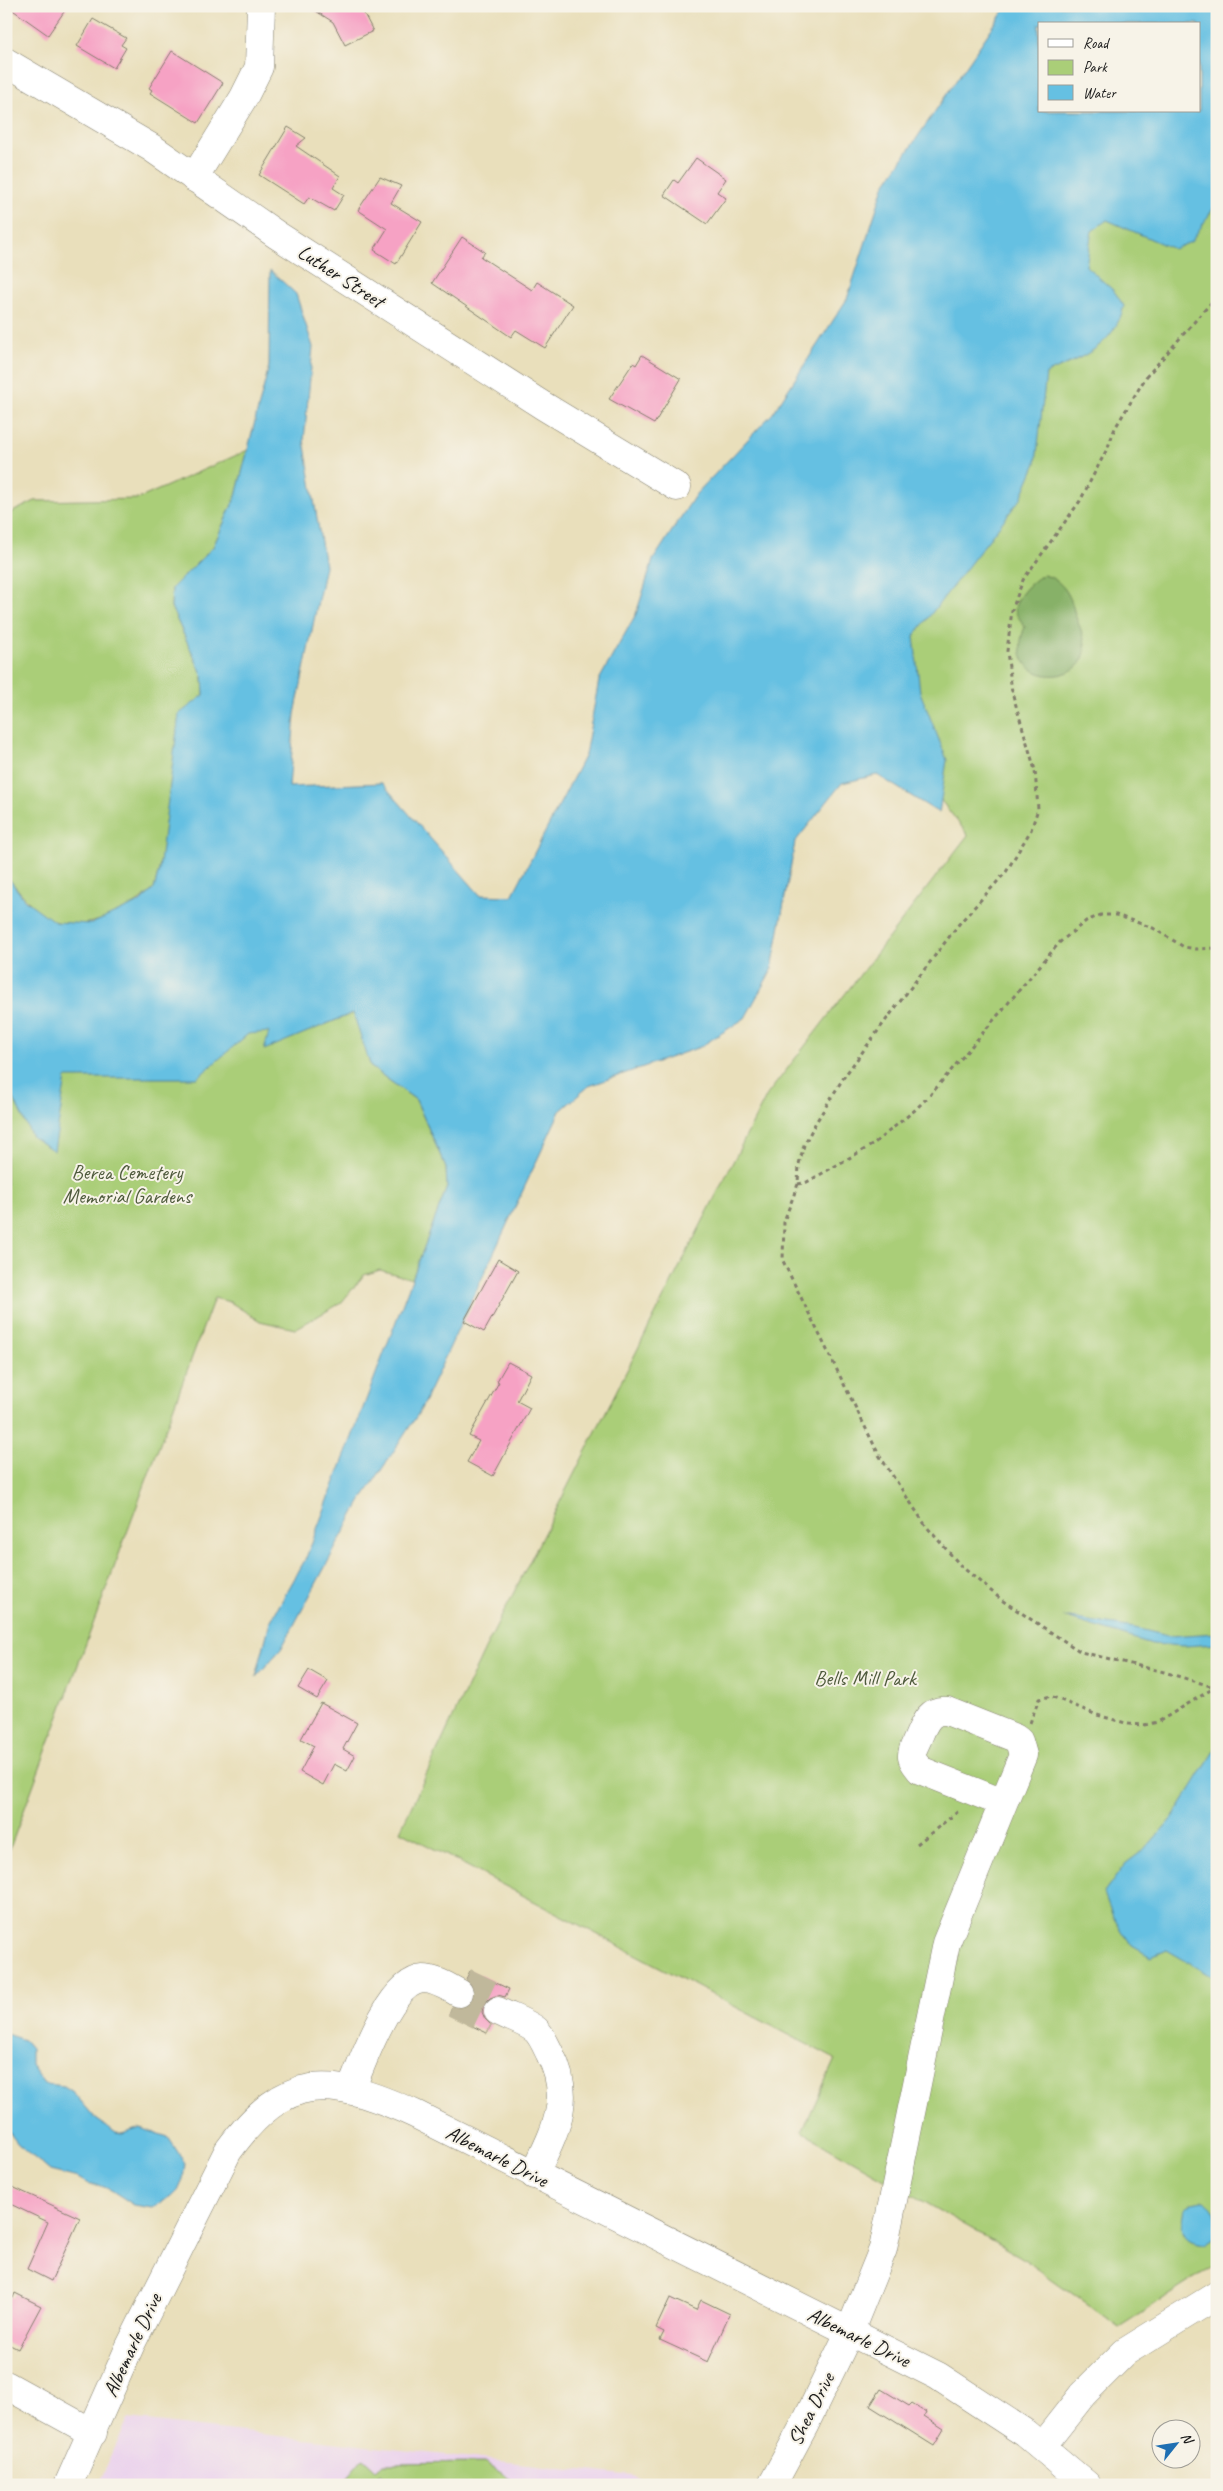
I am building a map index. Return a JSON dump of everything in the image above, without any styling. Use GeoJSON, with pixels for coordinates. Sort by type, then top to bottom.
{"type":"FeatureCollection","features":[{"type":"Feature","properties":{"kind":"street"},"geometry":{"type":"LineString","coordinates":[[194,178],[244,97],[259,68],[261,7]]}},
{"type":"Feature","properties":{"kind":"street","name":"Luther Street"},"geometry":{"type":"LineString","coordinates":[[6,62],[111,122],[277,235],[517,389],[677,487]]}},
{"type":"Feature","properties":{"kind":"street"},"geometry":{"type":"LineString","coordinates":[[991,1798],[920,1770],[915,1764],[913,1750],[925,1721],[940,1710],[947,1711],[1019,1741]]}},
{"type":"Feature","properties":{"kind":"street","name":"Shea Drive"},"geometry":{"type":"LineString","coordinates":[[772,2485],[805,2424],[849,2333],[883,2249],[946,1943],[991,1798],[1022,1755],[1019,1741]]}},
{"type":"Feature","properties":{"kind":"street"},"geometry":{"type":"LineString","coordinates":[[351,2090],[384,2014],[412,1985],[431,1980],[459,1993]]}},
{"type":"Feature","properties":{"kind":"street"},"geometry":{"type":"LineString","coordinates":[[534,2175],[560,2115],[560,2085],[552,2057],[536,2030],[498,2011],[552,2057]]}},
{"type":"Feature","properties":{"kind":"street","name":"Albemarle Drive"},"geometry":{"type":"LineString","coordinates":[[68,2485],[130,2346],[228,2151],[245,2128],[280,2097],[305,2089],[337,2087],[375,2096],[415,2114],[938,2376],[978,2400],[1042,2446],[1087,2485]]}},
{"type":"Feature","properties":{"kind":"street"},"geometry":{"type":"LineString","coordinates":[[1042,2446],[1083,2394],[1125,2352],[1217,2295]]}},
{"type":"Feature","properties":{"kind":"street"},"geometry":{"type":"LineString","coordinates":[[6,2385],[92,2433]]}},
{"type":"Feature","properties":{"kind":"path"},"geometry":{"type":"LineString","coordinates":[[1216,1688],[1081,1652],[1002,1600],[961,1566],[943,1547],[902,1492],[879,1455],[783,1261],[784,1221],[798,1184],[799,1164],[804,1145],[844,1077],[945,941],[1006,872],[1031,830],[1038,809],[1035,770],[1012,692],[1008,666],[1008,630],[1016,592],[1080,501],[1108,447],[1115,428],[1146,377],[1217,296]]}},
{"type":"Feature","properties":{"kind":"path"},"geometry":{"type":"LineString","coordinates":[[798,1184],[807,1182],[872,1145],[904,1120],[931,1094],[1060,942],[1086,921],[1101,915],[1128,918],[1153,928],[1184,947],[1196,949],[1217,948]]}},
{"type":"Feature","properties":{"kind":"path"},"geometry":{"type":"LineString","coordinates":[[1019,1741],[1029,1726],[1039,1699],[1046,1696],[1051,1696],[1097,1715],[1129,1724],[1144,1725],[1158,1722],[1216,1688]]}},
{"type":"Feature","properties":{"kind":"path"},"geometry":{"type":"LineString","coordinates":[[917,1844],[991,1798]]}},
{"type":"Feature","properties":{"kind":"shaded area"},"geometry":{"type":"Polygon","coordinates":[[[128,2419],[633,2476],[655,2485],[98,2485],[128,2419]]]}},
{"type":"Feature","properties":{"kind":"green space","name":"Bells Mill Park"},"geometry":{"type":"Polygon","coordinates":[[[1217,101],[1217,2264],[1119,2327],[1021,2257],[802,2132],[835,2059],[400,1831],[484,1651],[767,1095],[968,835],[918,771],[845,691],[937,593],[958,580],[1070,245],[1200,110],[1217,101]]]}},
{"type":"Feature","properties":{"kind":"green space"},"geometry":{"type":"Polygon","coordinates":[[[248,450],[236,496],[213,547],[172,588],[171,607],[203,676],[204,695],[154,889],[133,905],[109,917],[82,924],[56,922],[36,909],[6,875],[6,515],[35,501],[138,499],[248,450]]]}},
{"type":"Feature","properties":{"kind":"green space"},"geometry":{"type":"Polygon","coordinates":[[[1043,575],[1055,580],[1064,588],[1073,605],[1075,616],[1085,641],[1085,651],[1080,663],[1071,671],[1058,675],[1044,675],[1032,670],[1024,660],[1021,646],[1025,627],[1015,608],[1024,591],[1043,575]]]}},
{"type":"Feature","properties":{"kind":"green space","name":"Berea Cemetery Memorial Gardens"},"geometry":{"type":"Polygon","coordinates":[[[354,1013],[371,1067],[416,1100],[446,1168],[447,1187],[412,1279],[380,1270],[364,1275],[341,1303],[295,1329],[260,1321],[230,1302],[214,1298],[6,1859],[6,1072],[229,1034],[285,1015],[276,1044],[354,1013]]]}},
{"type":"Feature","properties":{"kind":"green space"},"geometry":{"type":"Polygon","coordinates":[[[364,2458],[377,2470],[384,2464],[485,2463],[521,2485],[394,2485],[381,2473],[372,2485],[341,2485],[364,2458]]]}},
{"type":"Feature","properties":{"kind":"water"},"geometry":{"type":"Polygon","coordinates":[[[1007,6],[1217,6],[1217,203],[1191,242],[1174,249],[1107,220],[1092,231],[1086,266],[1114,291],[1124,306],[1119,320],[1112,332],[1094,349],[1046,374],[1036,463],[1021,498],[914,636],[920,692],[947,760],[939,813],[877,775],[842,783],[795,842],[772,969],[745,1018],[700,1047],[589,1086],[560,1111],[420,1411],[359,1504],[281,1649],[256,1677],[270,1622],[306,1558],[447,1187],[446,1168],[416,1100],[371,1067],[353,1013],[264,1050],[269,1032],[248,1034],[197,1078],[66,1078],[54,1151],[32,1137],[13,1097],[6,1093],[6,875],[25,900],[55,922],[91,924],[140,902],[154,889],[159,870],[179,714],[204,695],[203,676],[171,607],[172,588],[213,547],[236,496],[269,366],[270,270],[296,294],[313,347],[304,440],[325,566],[295,714],[289,787],[382,783],[480,895],[512,896],[585,755],[599,680],[636,614],[653,560],[696,494],[773,413],[847,299],[884,186],[1007,6]]]}},
{"type":"Feature","properties":{"kind":"water"},"geometry":{"type":"Polygon","coordinates":[[[1063,1617],[1135,1628],[1168,1636],[1217,1633],[1217,1644],[1184,1646],[1152,1644],[1063,1617]]]}},
{"type":"Feature","properties":{"kind":"water"},"geometry":{"type":"Polygon","coordinates":[[[1217,1746],[1217,1979],[1167,1950],[1151,1957],[1132,1946],[1113,1917],[1104,1893],[1125,1864],[1145,1849],[1174,1816],[1217,1746]]]}},
{"type":"Feature","properties":{"kind":"water"},"geometry":{"type":"Polygon","coordinates":[[[6,2034],[24,2040],[31,2048],[31,2065],[45,2084],[64,2086],[73,2092],[96,2119],[116,2133],[123,2134],[140,2128],[168,2137],[185,2163],[183,2179],[178,2190],[172,2196],[152,2208],[134,2205],[111,2190],[99,2185],[90,2185],[78,2178],[50,2171],[18,2144],[6,2128],[6,2034]]]}},
{"type":"Feature","properties":{"kind":"water"},"geometry":{"type":"Polygon","coordinates":[[[1202,2200],[1214,2210],[1217,2224],[1217,2236],[1205,2244],[1191,2241],[1187,2238],[1184,2234],[1182,2223],[1184,2208],[1192,2202],[1202,2200]]]}},
{"type":"Feature","properties":{"kind":"building"},"geometry":{"type":"Polygon","coordinates":[[[7,6],[68,6],[48,35],[7,6]]]}},
{"type":"Feature","properties":{"kind":"building"},"geometry":{"type":"Polygon","coordinates":[[[308,6],[360,6],[373,31],[345,45],[333,22],[308,6]]]}},
{"type":"Feature","properties":{"kind":"building"},"geometry":{"type":"Polygon","coordinates":[[[93,19],[126,38],[121,45],[126,48],[114,68],[77,46],[93,19]]]}},
{"type":"Feature","properties":{"kind":"building"},"geometry":{"type":"Polygon","coordinates":[[[172,51],[223,83],[198,123],[150,93],[152,90],[149,88],[172,51]]]}},
{"type":"Feature","properties":{"kind":"building"},"geometry":{"type":"Polygon","coordinates":[[[288,127],[306,138],[296,146],[340,176],[333,188],[344,195],[334,211],[309,197],[304,204],[259,175],[288,127]]]}},
{"type":"Feature","properties":{"kind":"building"},"geometry":{"type":"Polygon","coordinates":[[[696,158],[726,179],[717,192],[726,198],[707,224],[664,195],[674,180],[678,183],[696,158]]]}},
{"type":"Feature","properties":{"kind":"building"},"geometry":{"type":"Polygon","coordinates":[[[380,177],[401,186],[391,203],[422,222],[396,264],[374,250],[387,229],[358,210],[380,177]]]}},
{"type":"Feature","properties":{"kind":"building"},"geometry":{"type":"Polygon","coordinates":[[[462,237],[485,252],[481,257],[532,290],[537,282],[573,305],[545,348],[516,330],[511,337],[432,283],[462,237]]]}},
{"type":"Feature","properties":{"kind":"building"},"geometry":{"type":"Polygon","coordinates":[[[642,355],[681,379],[654,424],[609,399],[633,363],[636,365],[642,355]]]}},
{"type":"Feature","properties":{"kind":"building"},"geometry":{"type":"Polygon","coordinates":[[[498,1259],[518,1271],[484,1332],[464,1321],[498,1259]]]}},
{"type":"Feature","properties":{"kind":"building"},"geometry":{"type":"Polygon","coordinates":[[[508,1362],[531,1374],[517,1401],[530,1408],[493,1476],[467,1462],[479,1441],[469,1436],[508,1362]]]}},
{"type":"Feature","properties":{"kind":"building"},"geometry":{"type":"Polygon","coordinates":[[[309,1670],[328,1681],[317,1699],[298,1688],[309,1670]]]}},
{"type":"Feature","properties":{"kind":"building"},"geometry":{"type":"Polygon","coordinates":[[[321,1703],[357,1723],[343,1749],[355,1756],[347,1771],[334,1764],[323,1785],[300,1772],[314,1746],[301,1739],[321,1703]]]}},
{"type":"Feature","properties":{"kind":"building"},"geometry":{"type":"Polygon","coordinates":[[[470,1971],[509,1989],[505,1997],[498,1995],[490,1998],[484,2004],[482,2012],[485,2019],[491,2025],[487,2033],[449,2015],[452,2007],[460,2009],[467,2007],[473,2000],[475,1992],[473,1985],[466,1979],[470,1971]]]}},
{"type":"Feature","properties":{"kind":"building"},"geometry":{"type":"Polygon","coordinates":[[[6,2184],[80,2218],[51,2281],[27,2269],[48,2222],[6,2202],[6,2184]]]}},
{"type":"Feature","properties":{"kind":"building"},"geometry":{"type":"Polygon","coordinates":[[[15,2293],[41,2306],[18,2349],[6,2343],[6,2294],[13,2298],[15,2293]]]}},
{"type":"Feature","properties":{"kind":"building"},"geometry":{"type":"Polygon","coordinates":[[[670,2298],[696,2310],[701,2300],[730,2314],[708,2362],[660,2340],[664,2332],[656,2328],[670,2298]]]}},
{"type":"Feature","properties":{"kind":"building"},"geometry":{"type":"Polygon","coordinates":[[[881,2389],[909,2406],[912,2403],[926,2412],[924,2416],[944,2429],[934,2446],[870,2406],[881,2389]]]}},
{"type":"Feature","properties":{"kind":"tunnel"},"geometry":{"type":"LineString","coordinates":[[465,1982],[503,2000]]}},
{"type":"Feature","properties":{"kind":"tunnel"},"geometry":{"type":"LineString","coordinates":[[454,2003],[493,2022]]}}]}
